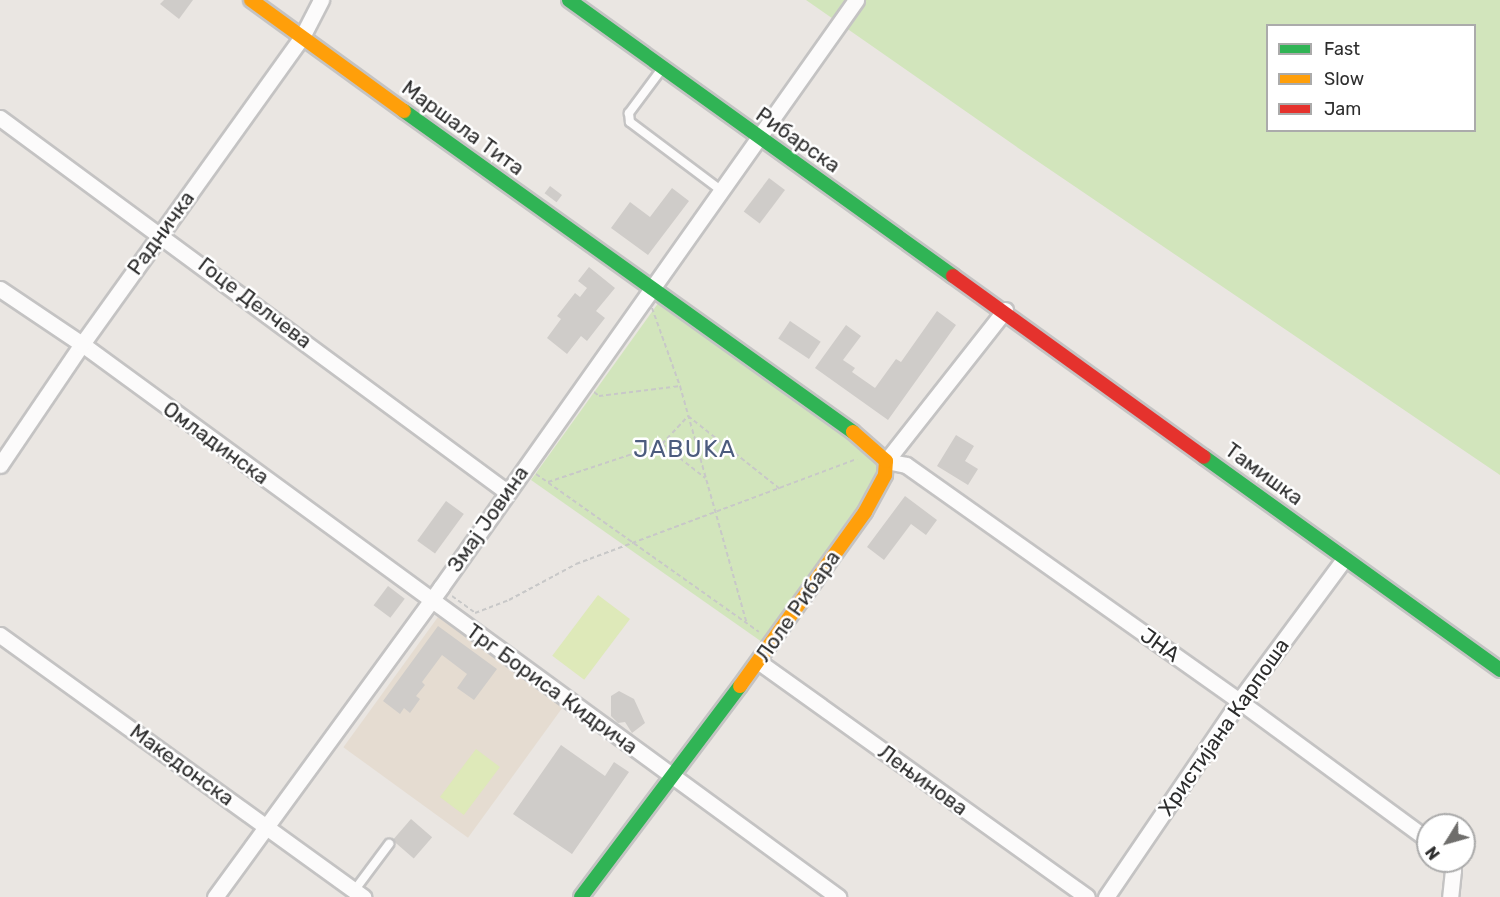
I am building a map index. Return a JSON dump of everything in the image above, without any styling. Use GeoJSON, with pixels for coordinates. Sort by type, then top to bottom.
{"type":"FeatureCollection","features":[{"type":"Feature","properties":{"kind":"main road","name":"Маршала Тита"},"geometry":{"type":"LineString","coordinates":[[251,0],[531,202],[654,286]]}},
{"type":"Feature","properties":{"kind":"main road","name":"Рибарска"},"geometry":{"type":"LineString","coordinates":[[569,0],[759,140],[1005,310]]}},
{"type":"Feature","properties":{"kind":"main road"},"geometry":{"type":"LineString","coordinates":[[654,286],[875,448],[886,461]]}},
{"type":"Feature","properties":{"kind":"main road","name":"Тамишка"},"geometry":{"type":"LineString","coordinates":[[1005,310],[1344,559],[1500,670]]}},
{"type":"Feature","properties":{"kind":"main road","name":"Лоле Рибара"},"geometry":{"type":"LineString","coordinates":[[581,897],[673,779],[865,512],[885,475],[886,461]]}},
{"type":"Feature","properties":{"kind":"street","name":"Радничка"},"geometry":{"type":"LineString","coordinates":[[0,465],[82,344],[302,37],[321,0]]}},
{"type":"Feature","properties":{"kind":"street","name":"Змај Јовина"},"geometry":{"type":"LineString","coordinates":[[216,897],[441,587],[856,0]]}},
{"type":"Feature","properties":{"kind":"street","name":"Гоце Делчева"},"geometry":{"type":"LineString","coordinates":[[0,118],[161,233],[507,492]]}},
{"type":"Feature","properties":{"kind":"street","name":"Омладинска"},"geometry":{"type":"LineString","coordinates":[[0,289],[82,344],[431,600]]}},
{"type":"Feature","properties":{"kind":"street","name":"Лоле Рибара"},"geometry":{"type":"LineString","coordinates":[[886,461],[1005,310]]}},
{"type":"Feature","properties":{"kind":"street","name":"ЈНА"},"geometry":{"type":"LineString","coordinates":[[886,461],[906,465],[1239,701],[1416,831]]}},
{"type":"Feature","properties":{"kind":"street","name":"Христијана Карпоша"},"geometry":{"type":"LineString","coordinates":[[1106,897],[1239,701],[1344,559]]}},
{"type":"Feature","properties":{"kind":"street","name":"Трг Бориса Кидрича"},"geometry":{"type":"LineString","coordinates":[[431,600],[673,779],[838,897]]}},
{"type":"Feature","properties":{"kind":"street","name":"Македонска"},"geometry":{"type":"LineString","coordinates":[[0,635],[359,894]]}},
{"type":"Feature","properties":{"kind":"street","name":"Лењинова"},"geometry":{"type":"LineString","coordinates":[[759,662],[1087,897]]}},
{"type":"Feature","properties":{"kind":"street"},"geometry":{"type":"LineString","coordinates":[[1450,897],[1453,873]]}},
{"type":"Feature","properties":{"kind":"lane"},"geometry":{"type":"LineString","coordinates":[[662,69],[629,113],[630,122],[722,191]]}},
{"type":"Feature","properties":{"kind":"lane"},"geometry":{"type":"LineString","coordinates":[[359,894],[389,844]]}},
{"type":"Feature","properties":{"kind":"path"},"geometry":{"type":"LineString","coordinates":[[643,301],[656,311],[680,386],[747,624]]}},
{"type":"Feature","properties":{"kind":"path"},"geometry":{"type":"LineString","coordinates":[[584,385],[599,396],[680,386]]}},
{"type":"Feature","properties":{"kind":"path"},"geometry":{"type":"LineString","coordinates":[[688,416],[780,489]]}},
{"type":"Feature","properties":{"kind":"path"},"geometry":{"type":"LineString","coordinates":[[548,482],[662,444],[688,416]]}},
{"type":"Feature","properties":{"kind":"path"},"geometry":{"type":"LineString","coordinates":[[662,444],[705,478]]}},
{"type":"Feature","properties":{"kind":"path"},"geometry":{"type":"LineString","coordinates":[[441,587],[475,613],[509,600],[576,564],[716,514],[861,458],[875,448]]}},
{"type":"Feature","properties":{"kind":"path"},"geometry":{"type":"LineString","coordinates":[[526,466],[774,641]]}},
{"type":"Feature","properties":{"kind":"shaded area"},"geometry":{"type":"Polygon","coordinates":[[[438,617],[563,708],[468,838],[343,747],[438,617]]]}},
{"type":"Feature","properties":{"kind":"green space"},"geometry":{"type":"Polygon","coordinates":[[[806,0],[1500,0],[1500,475],[1024,152],[806,0]]]}},
{"type":"Feature","properties":{"kind":"green space"},"geometry":{"type":"Polygon","coordinates":[[[659,302],[871,452],[878,464],[877,479],[762,642],[531,480],[659,302]]]}},
{"type":"Feature","properties":{"kind":"green space"},"geometry":{"type":"Polygon","coordinates":[[[598,595],[630,619],[584,680],[552,656],[598,595]]]}},
{"type":"Feature","properties":{"kind":"green space"},"geometry":{"type":"Polygon","coordinates":[[[476,749],[500,767],[464,815],[440,797],[476,749]]]}},
{"type":"Feature","properties":{"kind":"building"},"geometry":{"type":"Polygon","coordinates":[[[164,0],[193,0],[179,19],[160,4],[164,0]]]}},
{"type":"Feature","properties":{"kind":"building"},"geometry":{"type":"Polygon","coordinates":[[[769,178],[785,190],[760,224],[744,212],[769,178]]]}},
{"type":"Feature","properties":{"kind":"building"},"geometry":{"type":"Polygon","coordinates":[[[550,186],[562,195],[557,202],[545,193],[550,186]]]}},
{"type":"Feature","properties":{"kind":"building"},"geometry":{"type":"Polygon","coordinates":[[[672,188],[689,201],[648,255],[611,228],[630,202],[650,217],[672,188]]]}},
{"type":"Feature","properties":{"kind":"building"},"geometry":{"type":"Polygon","coordinates":[[[589,267],[615,288],[596,311],[605,318],[587,341],[581,336],[567,354],[547,338],[561,319],[557,316],[575,293],[580,297],[587,288],[578,281],[589,267]]]}},
{"type":"Feature","properties":{"kind":"building"},"geometry":{"type":"Polygon","coordinates":[[[937,311],[956,325],[888,420],[815,368],[846,325],[861,336],[843,360],[855,368],[852,372],[875,388],[896,359],[901,362],[937,311]]]}},
{"type":"Feature","properties":{"kind":"building"},"geometry":{"type":"Polygon","coordinates":[[[790,321],[821,342],[809,359],[778,338],[790,321]]]}},
{"type":"Feature","properties":{"kind":"building"},"geometry":{"type":"Polygon","coordinates":[[[956,435],[974,446],[965,461],[978,469],[968,485],[937,466],[956,435]]]}},
{"type":"Feature","properties":{"kind":"building"},"geometry":{"type":"Polygon","coordinates":[[[905,496],[937,520],[926,535],[911,524],[884,560],[867,547],[905,496]]]}},
{"type":"Feature","properties":{"kind":"building"},"geometry":{"type":"Polygon","coordinates":[[[446,501],[464,514],[435,554],[417,541],[446,501]]]}},
{"type":"Feature","properties":{"kind":"building"},"geometry":{"type":"Polygon","coordinates":[[[388,586],[405,599],[390,618],[374,605],[388,586]]]}},
{"type":"Feature","properties":{"kind":"building"},"geometry":{"type":"Polygon","coordinates":[[[438,626],[497,669],[474,700],[457,688],[467,674],[442,655],[422,682],[425,685],[416,696],[420,699],[410,713],[404,708],[400,714],[383,701],[438,626]]]}},
{"type":"Feature","properties":{"kind":"building"},"geometry":{"type":"Polygon","coordinates":[[[619,691],[634,699],[645,723],[632,733],[625,722],[618,723],[611,716],[611,696],[619,691]]]}},
{"type":"Feature","properties":{"kind":"building"},"geometry":{"type":"Polygon","coordinates":[[[561,745],[605,776],[614,762],[629,772],[572,854],[513,814],[561,745]]]}},
{"type":"Feature","properties":{"kind":"building"},"geometry":{"type":"Polygon","coordinates":[[[411,819],[432,837],[414,859],[393,840],[411,819]]]}},
{"type":"Feature","properties":{"kind":"traffic: fast"},"geometry":{"type":"LineString","coordinates":[[569,0],[953,276]]}},
{"type":"Feature","properties":{"kind":"traffic: fast"},"geometry":{"type":"LineString","coordinates":[[404,111],[853,432]]}},
{"type":"Feature","properties":{"kind":"traffic: fast"},"geometry":{"type":"LineString","coordinates":[[1204,457],[1500,670]]}},
{"type":"Feature","properties":{"kind":"traffic: fast"},"geometry":{"type":"LineString","coordinates":[[581,897],[740,686]]}},
{"type":"Feature","properties":{"kind":"traffic: slow"},"geometry":{"type":"LineString","coordinates":[[251,0],[404,111]]}},
{"type":"Feature","properties":{"kind":"traffic: slow"},"geometry":{"type":"LineString","coordinates":[[740,686],[865,512],[885,475],[886,461],[853,432]]}},
{"type":"Feature","properties":{"kind":"traffic: jam"},"geometry":{"type":"LineString","coordinates":[[953,276],[1204,457]]}},
{"type":"Feature","properties":{"kind":"district","name":"JABUKA"},"geometry":{"type":"Point","coordinates":[685,450]}}]}
